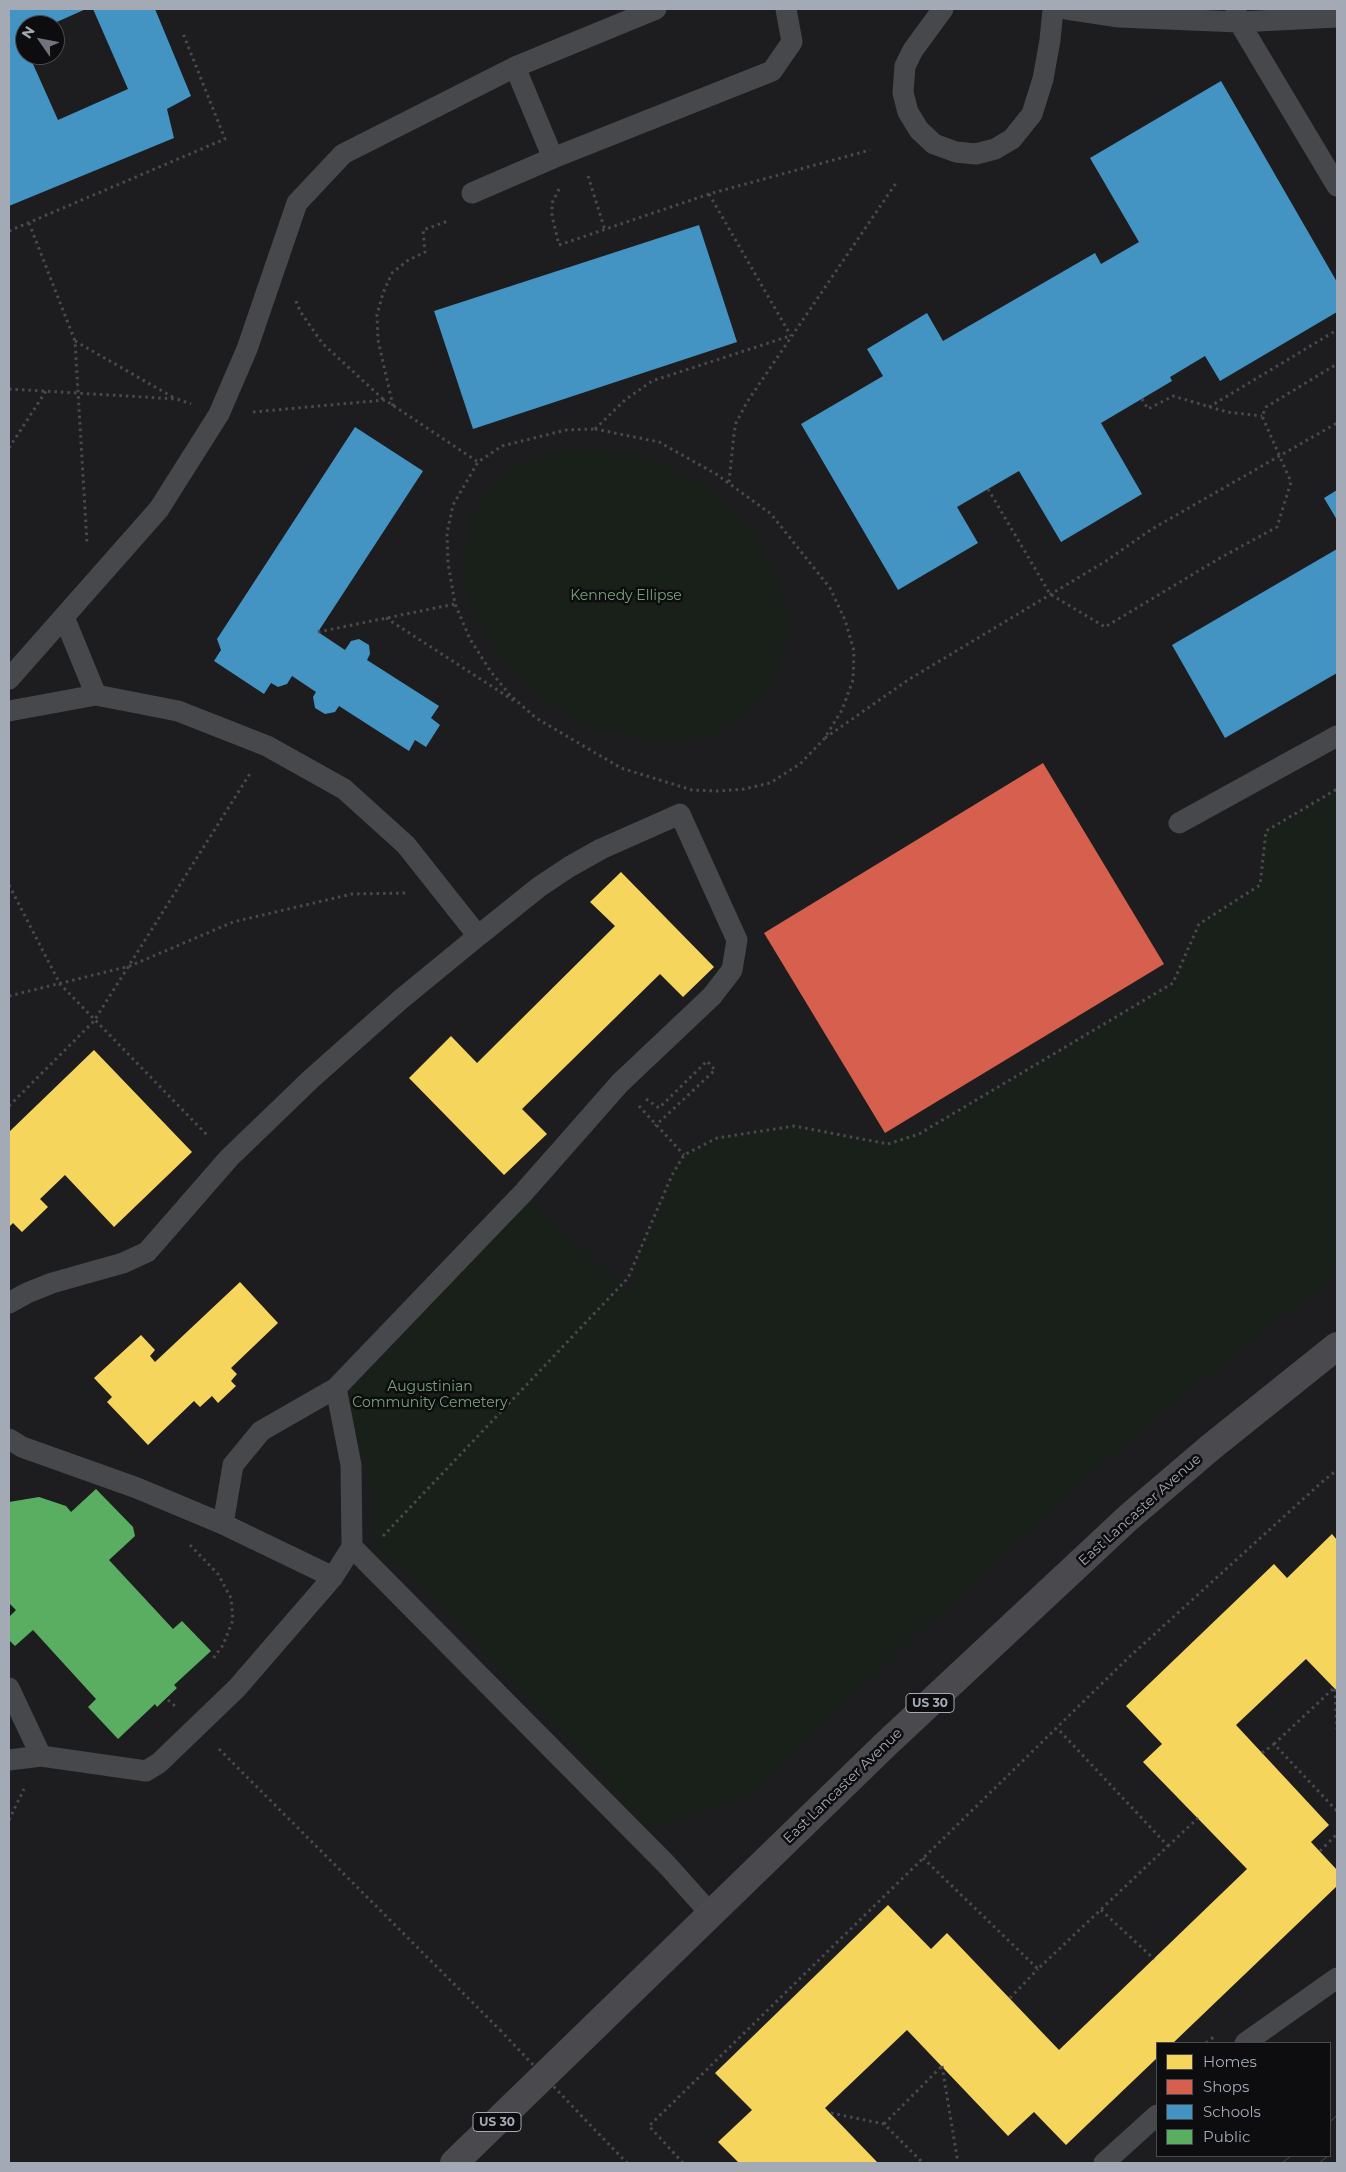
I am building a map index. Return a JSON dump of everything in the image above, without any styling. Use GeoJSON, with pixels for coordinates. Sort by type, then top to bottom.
{"type":"FeatureCollection","features":[{"type":"Feature","properties":{"kind":"highway","name":"East Lancaster Avenue"},"geometry":{"type":"LineString","coordinates":[[454,2163],[710,1913],[1129,1517],[1211,1447],[1337,1346]]}},
{"type":"Feature","properties":{"kind":"lane"},"geometry":{"type":"LineString","coordinates":[[9,679],[159,509],[219,414],[247,349],[297,203],[344,154],[515,67],[656,9]]}},
{"type":"Feature","properties":{"kind":"lane"},"geometry":{"type":"LineString","coordinates":[[472,192],[772,71],[792,42],[786,9]]}},
{"type":"Feature","properties":{"kind":"lane"},"geometry":{"type":"LineString","coordinates":[[943,9],[913,50],[905,66],[903,93],[908,112],[919,130],[934,144],[956,152],[976,154],[995,149],[1012,139],[1032,114],[1043,79],[1053,9]]}},
{"type":"Feature","properties":{"kind":"lane"},"geometry":{"type":"LineString","coordinates":[[1066,9],[1118,18],[1237,15],[1337,17]]}},
{"type":"Feature","properties":{"kind":"lane"},"geometry":{"type":"LineString","coordinates":[[1237,15],[1337,186]]}},
{"type":"Feature","properties":{"kind":"lane"},"geometry":{"type":"LineString","coordinates":[[515,67],[553,158]]}},
{"type":"Feature","properties":{"kind":"lane"},"geometry":{"type":"LineString","coordinates":[[64,617],[96,695]]}},
{"type":"Feature","properties":{"kind":"lane"},"geometry":{"type":"LineString","coordinates":[[9,711],[96,695],[178,711],[267,746],[344,789],[406,845],[478,936]]}},
{"type":"Feature","properties":{"kind":"lane"},"geometry":{"type":"LineString","coordinates":[[1179,823],[1337,736]]}},
{"type":"Feature","properties":{"kind":"lane"},"geometry":{"type":"LineString","coordinates":[[9,1303],[35,1290],[122,1263],[147,1252],[229,1158],[311,1079],[400,1000],[539,887],[569,867],[601,849],[680,814],[737,940],[732,970],[712,996],[620,1083],[524,1192],[336,1388],[261,1431],[233,1466],[223,1524]]}},
{"type":"Feature","properties":{"kind":"lane"},"geometry":{"type":"LineString","coordinates":[[9,1760],[41,1756],[146,1771],[159,1762],[238,1688],[333,1577],[352,1547],[350,1465],[336,1388]]}},
{"type":"Feature","properties":{"kind":"lane"},"geometry":{"type":"LineString","coordinates":[[9,1439],[22,1447],[137,1488],[223,1524],[333,1577]]}},
{"type":"Feature","properties":{"kind":"lane"},"geometry":{"type":"LineString","coordinates":[[352,1547],[667,1865],[710,1913]]}},
{"type":"Feature","properties":{"kind":"lane"},"geometry":{"type":"LineString","coordinates":[[9,1688],[41,1756]]}},
{"type":"Feature","properties":{"kind":"lane"},"geometry":{"type":"LineString","coordinates":[[1246,2042],[1280,2016],[1337,1978]]}},
{"type":"Feature","properties":{"kind":"lane"},"geometry":{"type":"LineString","coordinates":[[1104,2163],[1156,2116]]}},
{"type":"Feature","properties":{"kind":"path"},"geometry":{"type":"LineString","coordinates":[[9,231],[225,139],[182,31]]}},
{"type":"Feature","properties":{"kind":"path"},"geometry":{"type":"LineString","coordinates":[[564,183],[552,203],[552,216],[559,245],[709,194],[870,150]]}},
{"type":"Feature","properties":{"kind":"path"},"geometry":{"type":"LineString","coordinates":[[586,170],[605,230]]}},
{"type":"Feature","properties":{"kind":"path"},"geometry":{"type":"LineString","coordinates":[[729,483],[736,423],[747,402],[896,183]]}},
{"type":"Feature","properties":{"kind":"path"},"geometry":{"type":"LineString","coordinates":[[709,194],[791,336]]}},
{"type":"Feature","properties":{"kind":"path"},"geometry":{"type":"LineString","coordinates":[[394,406],[378,340],[377,315],[383,293],[392,273],[407,261],[425,252],[423,230],[448,221]]}},
{"type":"Feature","properties":{"kind":"path"},"geometry":{"type":"LineString","coordinates":[[29,223],[75,341],[90,588]]}},
{"type":"Feature","properties":{"kind":"path"},"geometry":{"type":"LineString","coordinates":[[295,296],[300,310],[322,343],[385,400]]}},
{"type":"Feature","properties":{"kind":"path"},"geometry":{"type":"LineString","coordinates":[[1209,407],[1337,330]]}},
{"type":"Feature","properties":{"kind":"path"},"geometry":{"type":"LineString","coordinates":[[594,429],[625,400],[652,381],[791,336]]}},
{"type":"Feature","properties":{"kind":"path"},"geometry":{"type":"LineString","coordinates":[[75,341],[177,399]]}},
{"type":"Feature","properties":{"kind":"path"},"geometry":{"type":"LineString","coordinates":[[988,489],[1050,594],[1105,627],[1220,558],[1277,527],[1291,482],[1262,416],[1266,407],[1337,364]]}},
{"type":"Feature","properties":{"kind":"path"},"geometry":{"type":"LineString","coordinates":[[9,448],[46,391]]}},
{"type":"Feature","properties":{"kind":"path"},"geometry":{"type":"LineString","coordinates":[[1142,399],[1148,409],[1173,396],[1227,412],[1262,416]]}},
{"type":"Feature","properties":{"kind":"path"},"geometry":{"type":"LineString","coordinates":[[824,739],[842,710],[853,680],[854,651],[845,620],[830,588],[771,514],[729,483],[659,442],[594,429],[566,430],[502,446],[478,462],[452,505],[447,533],[448,563],[455,604],[470,639],[491,672],[510,695],[536,718],[621,768],[692,790],[744,789],[770,783],[800,764],[824,739],[908,680],[1106,561],[1152,529],[1337,423]]}},
{"type":"Feature","properties":{"kind":"path"},"geometry":{"type":"LineString","coordinates":[[318,632],[455,604]]}},
{"type":"Feature","properties":{"kind":"path"},"geometry":{"type":"LineString","coordinates":[[386,618],[524,708]]}},
{"type":"Feature","properties":{"kind":"path"},"geometry":{"type":"LineString","coordinates":[[9,1106],[94,1020],[130,966],[267,746]]}},
{"type":"Feature","properties":{"kind":"path"},"geometry":{"type":"LineString","coordinates":[[352,1547],[378,1541],[628,1278],[672,1175],[684,1155],[717,1138],[794,1126],[888,1144],[919,1134],[1173,983],[1199,924],[1260,885],[1266,831],[1337,789]]}},
{"type":"Feature","properties":{"kind":"path"},"geometry":{"type":"LineString","coordinates":[[9,885],[60,984],[229,1158]]}},
{"type":"Feature","properties":{"kind":"path"},"geometry":{"type":"LineString","coordinates":[[9,996],[130,966],[233,922],[352,894],[444,892]]}},
{"type":"Feature","properties":{"kind":"path"},"geometry":{"type":"LineString","coordinates":[[620,1083],[659,1108],[707,1062],[715,1070],[656,1126]]}},
{"type":"Feature","properties":{"kind":"path"},"geometry":{"type":"LineString","coordinates":[[620,1083],[656,1126],[684,1155]]}},
{"type":"Feature","properties":{"kind":"path"},"geometry":{"type":"LineString","coordinates":[[683,2163],[649,2126],[1142,1646],[1337,1470]]}},
{"type":"Feature","properties":{"kind":"path"},"geometry":{"type":"LineString","coordinates":[[184,1538],[218,1574],[230,1598],[233,1620],[223,1645],[212,1660]]}},
{"type":"Feature","properties":{"kind":"path"},"geometry":{"type":"LineString","coordinates":[[1262,1753],[1334,1688],[1337,1729]]}},
{"type":"Feature","properties":{"kind":"path"},"geometry":{"type":"LineString","coordinates":[[1057,1728],[1168,1846]]}},
{"type":"Feature","properties":{"kind":"path"},"geometry":{"type":"LineString","coordinates":[[1274,1744],[1337,1811]]}},
{"type":"Feature","properties":{"kind":"path"},"geometry":{"type":"LineString","coordinates":[[216,1746],[500,2030],[627,2163]]}},
{"type":"Feature","properties":{"kind":"path"},"geometry":{"type":"LineString","coordinates":[[1010,1998],[1038,1969],[1198,1818]]}},
{"type":"Feature","properties":{"kind":"path"},"geometry":{"type":"LineString","coordinates":[[1320,1851],[1337,1834]]}},
{"type":"Feature","properties":{"kind":"path"},"geometry":{"type":"LineString","coordinates":[[923,1858],[1038,1969]]}},
{"type":"Feature","properties":{"kind":"path"},"geometry":{"type":"LineString","coordinates":[[1101,1910],[1154,1959]]}},
{"type":"Feature","properties":{"kind":"path"},"geometry":{"type":"LineString","coordinates":[[884,2124],[942,2066],[958,2163]]}},
{"type":"Feature","properties":{"kind":"path"},"geometry":{"type":"LineString","coordinates":[[831,2113],[884,2124],[923,2163]]}},
{"type":"Feature","properties":{"kind":"shaded area"},"geometry":{"type":"Polygon","coordinates":[[[9,9],[1337,9],[1337,2163],[9,2163],[9,9]]]}},
{"type":"Feature","properties":{"kind":"green space","name":"Kennedy Ellipse"},"geometry":{"type":"Polygon","coordinates":[[[556,450],[596,450],[623,453],[659,463],[694,480],[711,492],[746,524],[760,544],[783,592],[788,618],[786,651],[773,683],[764,697],[754,709],[731,726],[714,734],[683,741],[647,740],[599,729],[573,719],[541,699],[517,677],[490,642],[474,613],[465,585],[463,556],[470,523],[476,510],[503,476],[518,465],[556,450]]]}},
{"type":"Feature","properties":{"kind":"green space","name":"Augustinian Community Cemetery"},"geometry":{"type":"Polygon","coordinates":[[[1337,789],[1337,1275],[1155,1417],[961,1593],[749,1798],[650,1827],[407,1571],[377,1553],[367,1463],[336,1388],[524,1192],[628,1290],[672,1175],[684,1155],[717,1138],[794,1126],[888,1144],[885,1133],[919,1134],[1173,983],[1199,924],[1260,885],[1266,831],[1337,789]]]}},
{"type":"Feature","properties":{"kind":"building: Homes"},"geometry":{"type":"Polygon","coordinates":[[[621,872],[714,967],[683,997],[660,974],[522,1109],[547,1134],[504,1175],[409,1078],[451,1036],[477,1063],[615,926],[590,902],[621,872]]]}},
{"type":"Feature","properties":{"kind":"building: Homes"},"geometry":{"type":"Polygon","coordinates":[[[94,1050],[192,1152],[114,1227],[65,1175],[40,1199],[48,1207],[22,1232],[13,1223],[9,1227],[9,1132],[94,1050]]]}},
{"type":"Feature","properties":{"kind":"building: Homes"},"geometry":{"type":"Polygon","coordinates":[[[240,1282],[278,1323],[231,1368],[237,1374],[231,1381],[236,1386],[218,1403],[212,1396],[200,1407],[194,1401],[148,1445],[107,1402],[112,1397],[94,1378],[141,1335],[155,1350],[150,1356],[155,1362],[240,1282]]]}},
{"type":"Feature","properties":{"kind":"building: Homes"},"geometry":{"type":"Polygon","coordinates":[[[1332,1534],[1337,1540],[1337,1691],[1306,1659],[1236,1725],[1329,1825],[1311,1842],[1337,1870],[1337,1886],[1174,2042],[1156,2042],[1156,2059],[1066,2145],[1034,2112],[1008,2136],[907,2030],[825,2108],[878,2163],[739,2163],[718,2142],[752,2110],[715,2073],[888,1905],[931,1949],[947,1933],[1059,2050],[1247,1869],[1143,1762],[1162,1744],[1126,1706],[1274,1564],[1287,1578],[1332,1534]]]}},
{"type":"Feature","properties":{"kind":"building: Shops"},"geometry":{"type":"Polygon","coordinates":[[[1043,763],[1164,964],[885,1133],[764,933],[1043,763]]]}},
{"type":"Feature","properties":{"kind":"building: Schools"},"geometry":{"type":"Polygon","coordinates":[[[9,9],[86,9],[65,18],[65,15],[15,15],[15,65],[33,65],[58,120],[128,89],[93,9],[155,9],[191,96],[167,109],[174,138],[9,206],[9,9]]]}},
{"type":"Feature","properties":{"kind":"building: Schools"},"geometry":{"type":"Polygon","coordinates":[[[1221,81],[1337,282],[1337,312],[1220,381],[1205,356],[1170,377],[1172,381],[1101,423],[1142,494],[1061,542],[1019,471],[957,507],[978,543],[898,590],[801,424],[883,376],[867,349],[927,313],[943,341],[1095,253],[1101,264],[1139,242],[1090,158],[1221,81]]]}},
{"type":"Feature","properties":{"kind":"building: Schools"},"geometry":{"type":"Polygon","coordinates":[[[699,225],[737,342],[473,429],[434,311],[699,225]]]}},
{"type":"Feature","properties":{"kind":"building: Schools"},"geometry":{"type":"Polygon","coordinates":[[[355,427],[423,471],[318,632],[345,650],[351,641],[359,639],[369,645],[370,654],[367,660],[439,706],[431,718],[440,725],[426,747],[415,740],[409,751],[339,706],[335,712],[325,714],[315,708],[313,697],[316,692],[292,676],[287,684],[278,687],[271,683],[264,694],[214,661],[221,650],[217,639],[355,427]]]}},
{"type":"Feature","properties":{"kind":"building: Schools"},"geometry":{"type":"Polygon","coordinates":[[[1337,490],[1337,520],[1324,498],[1337,490]]]}},
{"type":"Feature","properties":{"kind":"building: Schools"},"geometry":{"type":"Polygon","coordinates":[[[1337,549],[1337,673],[1225,738],[1172,645],[1337,549]]]}},
{"type":"Feature","properties":{"kind":"building: Public"},"geometry":{"type":"Polygon","coordinates":[[[96,1489],[133,1527],[135,1536],[109,1560],[173,1629],[182,1621],[211,1651],[174,1685],[177,1688],[157,1707],[155,1704],[118,1739],[88,1707],[96,1699],[33,1630],[15,1646],[9,1640],[9,1617],[16,1610],[9,1603],[9,1502],[39,1497],[66,1506],[71,1512],[96,1489]]]}},
{"type":"Feature","properties":{"kind":"tram line"},"geometry":{"type":"LineString","coordinates":[[1331,2121],[1337,2115]]}},
{"type":"Feature","properties":{"kind":"tram line"},"geometry":{"type":"LineString","coordinates":[[1282,2163],[1290,2157]]}},
{"type":"Feature","properties":{"kind":"tram line"},"geometry":{"type":"LineString","coordinates":[[1319,2163],[1327,2157]]}}]}
